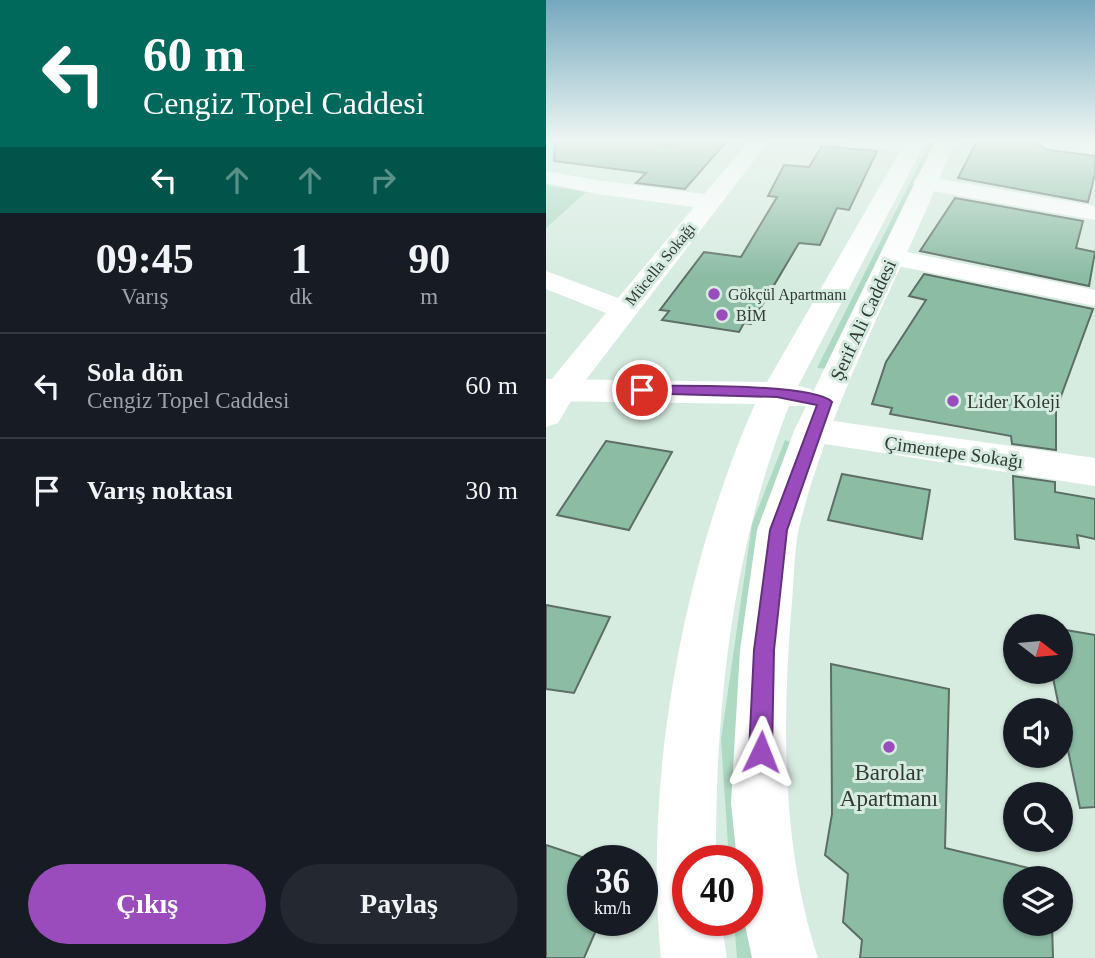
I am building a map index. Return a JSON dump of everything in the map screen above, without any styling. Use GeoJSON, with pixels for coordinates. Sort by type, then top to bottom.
{"type":"FeatureCollection","features":[{"type":"Feature","properties":{"kind":"street"},"geometry":{"type":"LineString","coordinates":[[603,186],[709,202]]}},
{"type":"Feature","properties":{"kind":"street","name":"Mücella Sokağı"},"geometry":{"type":"LineString","coordinates":[[551,398],[722,186]]}},
{"type":"Feature","properties":{"kind":"street","name":"Şerif Ali Caddesi"},"geometry":{"type":"LineString","coordinates":[[686,845],[693,736],[723,547],[770,407],[905,186]]}},
{"type":"Feature","properties":{"kind":"street","name":"Şerif Ali Caddesi"},"geometry":{"type":"LineString","coordinates":[[785,958],[778,931],[759,803],[764,650],[778,530],[819,416],[892,257],[915,186]]}},
{"type":"Feature","properties":{"kind":"street"},"geometry":{"type":"LineString","coordinates":[[1018,186],[1095,213]]}},
{"type":"Feature","properties":{"kind":"street"},"geometry":{"type":"LineString","coordinates":[[892,257],[1095,298]]}},
{"type":"Feature","properties":{"kind":"street"},"geometry":{"type":"LineString","coordinates":[[546,279],[623,310]]}},
{"type":"Feature","properties":{"kind":"street","name":"Çimentepe Sokağı"},"geometry":{"type":"LineString","coordinates":[[551,398],[770,407],[1095,472]]}},
{"type":"Feature","properties":{"kind":"street"},"geometry":{"type":"LineString","coordinates":[[691,936],[694,958]]}},
{"type":"Feature","properties":{"kind":"green space"},"geometry":{"type":"Polygon","coordinates":[[[546,186],[586,192],[546,228],[546,186]]]}},
{"type":"Feature","properties":{"kind":"green space"},"geometry":{"type":"Polygon","coordinates":[[[909,186],[915,186],[827,369],[817,368],[909,186]]]}},
{"type":"Feature","properties":{"kind":"green space"},"geometry":{"type":"Polygon","coordinates":[[[785,440],[795,444],[763,901],[763,845],[728,845],[721,739],[752,524],[785,440]]]}},
{"type":"Feature","properties":{"kind":"green space"},"geometry":{"type":"Polygon","coordinates":[[[735,936],[761,936],[759,958],[737,958],[735,936]]]}},
{"type":"Feature","properties":{"kind":"building"},"geometry":{"type":"Polygon","coordinates":[[[658,186],[688,186],[685,189],[658,186]]]}},
{"type":"Feature","properties":{"kind":"building"},"geometry":{"type":"Polygon","coordinates":[[[773,186],[861,186],[849,210],[837,208],[820,245],[799,243],[751,324],[744,323],[739,332],[662,320],[669,311],[660,310],[704,252],[741,257],[777,197],[768,196],[773,186]]]}},
{"type":"Feature","properties":{"kind":"building"},"geometry":{"type":"Polygon","coordinates":[[[1000,186],[1092,186],[1088,202],[1000,186]]]}},
{"type":"Feature","properties":{"kind":"building"},"geometry":{"type":"Polygon","coordinates":[[[955,198],[1083,221],[1076,248],[1095,252],[1089,286],[920,251],[955,198]]]}},
{"type":"Feature","properties":{"kind":"building"},"geometry":{"type":"Polygon","coordinates":[[[924,274],[1093,309],[1056,410],[1056,450],[1012,444],[1011,436],[890,414],[892,408],[872,404],[886,362],[926,300],[909,296],[924,274]]]}},
{"type":"Feature","properties":{"kind":"building"},"geometry":{"type":"Polygon","coordinates":[[[606,441],[672,452],[629,530],[557,515],[606,441]]]}},
{"type":"Feature","properties":{"kind":"building"},"geometry":{"type":"Polygon","coordinates":[[[842,474],[930,490],[922,539],[828,520],[842,474]]]}},
{"type":"Feature","properties":{"kind":"building"},"geometry":{"type":"Polygon","coordinates":[[[1013,476],[1055,482],[1055,492],[1095,499],[1095,539],[1077,535],[1079,548],[1015,539],[1013,476]]]}},
{"type":"Feature","properties":{"kind":"building"},"geometry":{"type":"Polygon","coordinates":[[[546,605],[610,617],[574,693],[546,689],[546,605]]]}},
{"type":"Feature","properties":{"kind":"building"},"geometry":{"type":"Polygon","coordinates":[[[1073,631],[1095,635],[1095,807],[1080,808],[1072,768],[1073,698],[1057,698],[1054,684],[1073,684],[1073,631]]]}},
{"type":"Feature","properties":{"kind":"building"},"geometry":{"type":"Polygon","coordinates":[[[831,664],[949,689],[945,848],[1021,866],[1003,866],[1003,936],[1052,936],[1053,958],[860,958],[862,940],[843,922],[848,874],[825,855],[832,814],[831,664]]]}},
{"type":"Feature","properties":{"kind":"building"},"geometry":{"type":"Polygon","coordinates":[[[546,845],[567,852],[567,936],[594,936],[584,958],[546,958],[546,845]]]}},
{"type":"Feature","properties":{"kind":"place","name":"Gökçül Apartmanı"},"geometry":{"type":"Point","coordinates":[714,294]}},
{"type":"Feature","properties":{"kind":"place","name":"BİM"},"geometry":{"type":"Point","coordinates":[722,315]}},
{"type":"Feature","properties":{"kind":"place","name":"Lider Koleji"},"geometry":{"type":"Point","coordinates":[953,401]}},
{"type":"Feature","properties":{"kind":"place","name":"Barolar Apartmanı"},"geometry":{"type":"Point","coordinates":[889,747]}},
{"type":"Feature","properties":{"kind":"route"},"geometry":{"type":"LineString","coordinates":[[642,390],[777,393],[825,402],[812,431],[778,530],[764,650],[761,752]]}}]}
